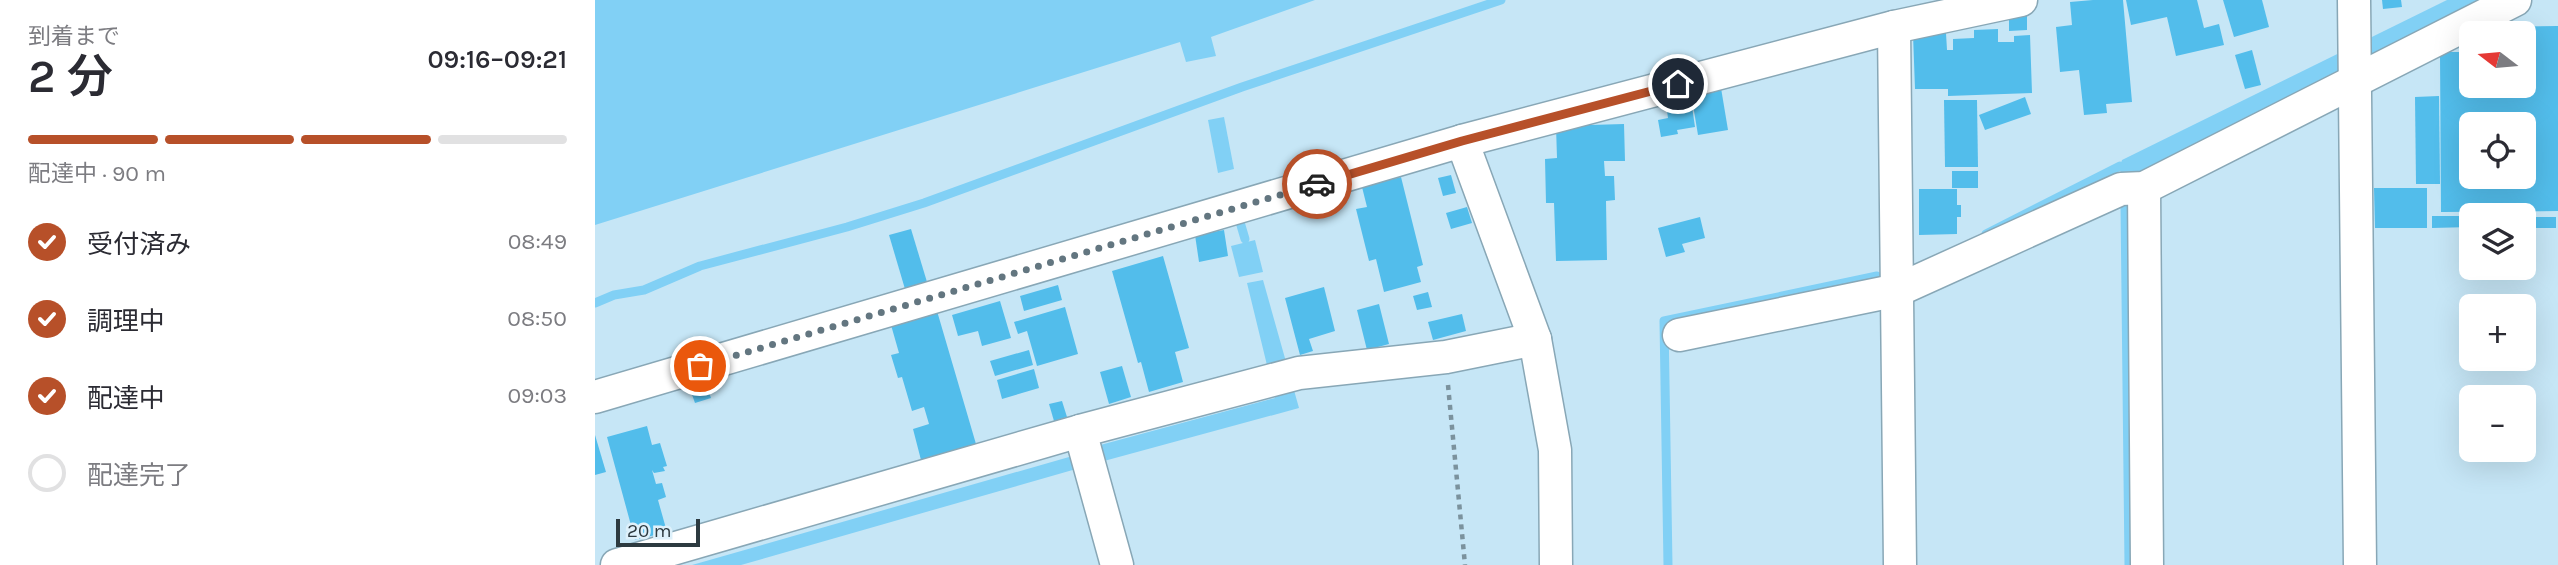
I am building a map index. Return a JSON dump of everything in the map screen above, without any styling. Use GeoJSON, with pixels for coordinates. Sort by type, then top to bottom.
{"type":"FeatureCollection","features":[{"type":"Feature","properties":{"kind":"street"},"geometry":{"type":"LineString","coordinates":[[595,397],[1462,141],[1895,18],[2021,0]]}},
{"type":"Feature","properties":{"kind":"street"},"geometry":{"type":"LineString","coordinates":[[2354,0],[2360,565]]}},
{"type":"Feature","properties":{"kind":"street"},"geometry":{"type":"LineString","coordinates":[[1679,335],[1898,290],[2121,189],[2144,188],[2355,77],[2515,0]]}},
{"type":"Feature","properties":{"kind":"street"},"geometry":{"type":"LineString","coordinates":[[1895,18],[1900,565]]}},
{"type":"Feature","properties":{"kind":"street"},"geometry":{"type":"LineString","coordinates":[[1462,141],[1535,339],[1555,450],[1556,565]]}},
{"type":"Feature","properties":{"kind":"street"},"geometry":{"type":"LineString","coordinates":[[2144,188],[2147,565]]}},
{"type":"Feature","properties":{"kind":"street"},"geometry":{"type":"LineString","coordinates":[[617,565],[1085,448],[1262,383],[1299,373],[1446,357],[1535,339]]}},
{"type":"Feature","properties":{"kind":"street"},"geometry":{"type":"LineString","coordinates":[[1085,448],[1117,565]]}},
{"type":"Feature","properties":{"kind":"path"},"geometry":{"type":"LineString","coordinates":[[1446,357],[1465,565]]}},
{"type":"Feature","properties":{"kind":"water"},"geometry":{"type":"Polygon","coordinates":[[[595,0],[1315,0],[1211,37],[1216,56],[1186,62],[1180,42],[595,225],[595,0]]]}},
{"type":"Feature","properties":{"kind":"water"},"geometry":{"type":"Polygon","coordinates":[[[2447,0],[2492,0],[2133,179],[2119,169],[2122,160],[2447,0]]]}},
{"type":"Feature","properties":{"kind":"water"},"geometry":{"type":"Polygon","coordinates":[[[1224,117],[1234,169],[1218,173],[1208,120],[1224,117]]]}},
{"type":"Feature","properties":{"kind":"water"},"geometry":{"type":"Polygon","coordinates":[[[1255,240],[1263,272],[1239,277],[1231,246],[1255,240]]]}},
{"type":"Feature","properties":{"kind":"water"},"geometry":{"type":"Polygon","coordinates":[[[1263,280],[1299,408],[741,565],[692,565],[1076,455],[1078,451],[1275,398],[1247,283],[1263,280]]]}},
{"type":"Feature","properties":{"kind":"building"},"geometry":{"type":"Polygon","coordinates":[[[2123,0],[2132,102],[2106,104],[2107,113],[2084,115],[2079,70],[2060,72],[2056,27],[2072,25],[2070,2],[2123,0]]]}},
{"type":"Feature","properties":{"kind":"building"},"geometry":{"type":"Polygon","coordinates":[[[2126,0],[2197,0],[2204,28],[2219,24],[2224,45],[2176,56],[2167,17],[2131,25],[2126,0]]]}},
{"type":"Feature","properties":{"kind":"building"},"geometry":{"type":"Polygon","coordinates":[[[2223,0],[2262,0],[2269,27],[2234,37],[2223,0]]]}},
{"type":"Feature","properties":{"kind":"building"},"geometry":{"type":"Polygon","coordinates":[[[2382,0],[2401,0],[2402,7],[2383,9],[2382,0]]]}},
{"type":"Feature","properties":{"kind":"building"},"geometry":{"type":"Polygon","coordinates":[[[2027,14],[2027,30],[2009,31],[2009,15],[2027,14]]]}},
{"type":"Feature","properties":{"kind":"building"},"geometry":{"type":"Polygon","coordinates":[[[2536,26],[2558,26],[2558,211],[2536,211],[2536,203],[2459,203],[2459,212],[2441,212],[2440,52],[2459,52],[2459,98],[2536,98],[2536,26]]]}},
{"type":"Feature","properties":{"kind":"building"},"geometry":{"type":"Polygon","coordinates":[[[1998,29],[1998,42],[2014,42],[2014,36],[2030,35],[2032,93],[1948,96],[1948,89],[1915,89],[1913,34],[1946,33],[1947,50],[1953,50],[1953,39],[1974,38],[1974,30],[1998,29]]]}},
{"type":"Feature","properties":{"kind":"building"},"geometry":{"type":"Polygon","coordinates":[[[2252,50],[2261,85],[2245,89],[2235,55],[2252,50]]]}},
{"type":"Feature","properties":{"kind":"building"},"geometry":{"type":"Polygon","coordinates":[[[1721,88],[1728,130],[1698,135],[1691,93],[1721,88]]]}},
{"type":"Feature","properties":{"kind":"building"},"geometry":{"type":"Polygon","coordinates":[[[1690,93],[1695,127],[1677,130],[1678,134],[1661,137],[1658,120],[1668,118],[1665,97],[1690,93]]]}},
{"type":"Feature","properties":{"kind":"building"},"geometry":{"type":"Polygon","coordinates":[[[2439,96],[2440,184],[2416,184],[2415,97],[2439,96]]]}},
{"type":"Feature","properties":{"kind":"building"},"geometry":{"type":"Polygon","coordinates":[[[2025,97],[2031,114],[1985,130],[1979,115],[2025,97]]]}},
{"type":"Feature","properties":{"kind":"building"},"geometry":{"type":"Polygon","coordinates":[[[1944,100],[1977,100],[1978,167],[1945,167],[1944,100]]]}},
{"type":"Feature","properties":{"kind":"building"},"geometry":{"type":"Polygon","coordinates":[[[1624,124],[1625,161],[1604,161],[1605,176],[1614,176],[1615,200],[1606,201],[1607,260],[1556,261],[1554,203],[1546,203],[1545,159],[1557,158],[1556,126],[1624,124]]]}},
{"type":"Feature","properties":{"kind":"building"},"geometry":{"type":"Polygon","coordinates":[[[1952,171],[1978,171],[1978,188],[1952,188],[1952,171]]]}},
{"type":"Feature","properties":{"kind":"building"},"geometry":{"type":"Polygon","coordinates":[[[1451,175],[1456,193],[1443,196],[1438,178],[1451,175]]]}},
{"type":"Feature","properties":{"kind":"building"},"geometry":{"type":"Polygon","coordinates":[[[1401,177],[1423,265],[1417,267],[1421,282],[1384,292],[1376,259],[1369,261],[1356,209],[1367,207],[1362,187],[1401,177]]]}},
{"type":"Feature","properties":{"kind":"building"},"geometry":{"type":"Polygon","coordinates":[[[2374,188],[2427,188],[2427,228],[2375,228],[2374,188]]]}},
{"type":"Feature","properties":{"kind":"building"},"geometry":{"type":"Polygon","coordinates":[[[1919,189],[1957,189],[1957,205],[1961,205],[1961,217],[1957,217],[1957,234],[1919,235],[1919,189]]]}},
{"type":"Feature","properties":{"kind":"building"},"geometry":{"type":"Polygon","coordinates":[[[1467,207],[1472,223],[1451,229],[1446,213],[1467,207]]]}},
{"type":"Feature","properties":{"kind":"building"},"geometry":{"type":"Polygon","coordinates":[[[2432,216],[2459,216],[2459,227],[2432,228],[2432,216]]]}},
{"type":"Feature","properties":{"kind":"building"},"geometry":{"type":"Polygon","coordinates":[[[1700,217],[1705,238],[1682,244],[1685,252],[1666,257],[1658,228],[1700,217]]]}},
{"type":"Feature","properties":{"kind":"building"},"geometry":{"type":"Polygon","coordinates":[[[2536,217],[2556,217],[2556,228],[2536,228],[2536,217]]]}},
{"type":"Feature","properties":{"kind":"building"},"geometry":{"type":"Polygon","coordinates":[[[911,229],[927,282],[905,289],[889,235],[911,229]]]}},
{"type":"Feature","properties":{"kind":"building"},"geometry":{"type":"Polygon","coordinates":[[[1224,230],[1228,256],[1199,262],[1195,235],[1224,230]]]}},
{"type":"Feature","properties":{"kind":"building"},"geometry":{"type":"Polygon","coordinates":[[[1163,256],[1189,348],[1175,352],[1183,382],[1149,392],[1112,271],[1163,256]]]}},
{"type":"Feature","properties":{"kind":"building"},"geometry":{"type":"Polygon","coordinates":[[[1058,285],[1062,300],[1024,311],[1020,296],[1058,285]]]}},
{"type":"Feature","properties":{"kind":"building"},"geometry":{"type":"Polygon","coordinates":[[[1324,287],[1335,331],[1309,339],[1313,351],[1300,355],[1285,298],[1324,287]]]}},
{"type":"Feature","properties":{"kind":"building"},"geometry":{"type":"Polygon","coordinates":[[[1428,292],[1432,307],[1417,310],[1413,296],[1428,292]]]}},
{"type":"Feature","properties":{"kind":"building"},"geometry":{"type":"Polygon","coordinates":[[[1000,301],[1011,338],[982,346],[978,331],[958,336],[952,315],[1000,301]]]}},
{"type":"Feature","properties":{"kind":"building"},"geometry":{"type":"Polygon","coordinates":[[[1379,304],[1389,344],[1367,350],[1357,310],[1379,304]]]}},
{"type":"Feature","properties":{"kind":"building"},"geometry":{"type":"Polygon","coordinates":[[[1065,307],[1078,354],[1037,366],[1027,331],[1018,334],[1014,322],[1065,307]]]}},
{"type":"Feature","properties":{"kind":"building"},"geometry":{"type":"Polygon","coordinates":[[[937,311],[976,444],[921,460],[913,429],[929,424],[924,407],[912,411],[902,377],[898,378],[891,355],[899,353],[891,325],[937,311]]]}},
{"type":"Feature","properties":{"kind":"building"},"geometry":{"type":"Polygon","coordinates":[[[1462,314],[1466,331],[1433,340],[1428,322],[1462,314]]]}},
{"type":"Feature","properties":{"kind":"building"},"geometry":{"type":"Polygon","coordinates":[[[1029,350],[1033,365],[995,376],[990,361],[1029,350]]]}},
{"type":"Feature","properties":{"kind":"building"},"geometry":{"type":"Polygon","coordinates":[[[1122,366],[1131,397],[1109,404],[1100,372],[1122,366]]]}},
{"type":"Feature","properties":{"kind":"building"},"geometry":{"type":"Polygon","coordinates":[[[1034,369],[1039,388],[1002,399],[997,380],[1034,369]]]}},
{"type":"Feature","properties":{"kind":"building"},"geometry":{"type":"Polygon","coordinates":[[[706,384],[711,398],[695,403],[690,389],[706,384]]]}},
{"type":"Feature","properties":{"kind":"building"},"geometry":{"type":"Polygon","coordinates":[[[1062,401],[1067,417],[1054,421],[1049,404],[1062,401]]]}},
{"type":"Feature","properties":{"kind":"building"},"geometry":{"type":"Polygon","coordinates":[[[647,426],[652,445],[660,443],[667,466],[663,467],[665,471],[654,473],[652,470],[656,484],[662,483],[666,497],[658,500],[667,532],[635,540],[607,437],[647,426]]]}},
{"type":"Feature","properties":{"kind":"building"},"geometry":{"type":"Polygon","coordinates":[[[595,435],[606,472],[595,475],[595,435]]]}},
{"type":"Feature","properties":{"kind":"waterway"},"geometry":{"type":"LineString","coordinates":[[595,303],[614,295],[644,290],[700,266],[847,227],[924,203],[1242,87],[1501,0]]}},
{"type":"Feature","properties":{"kind":"waterway"},"geometry":{"type":"LineString","coordinates":[[1986,234],[2120,166],[2129,171]]}},
{"type":"Feature","properties":{"kind":"waterway"},"geometry":{"type":"LineString","coordinates":[[2125,204],[2129,565]]}},
{"type":"Feature","properties":{"kind":"waterway"},"geometry":{"type":"LineString","coordinates":[[1240,222],[1245,239]]}},
{"type":"Feature","properties":{"kind":"waterway"},"geometry":{"type":"LineString","coordinates":[[1668,565],[1664,321],[1877,276]]}},
{"type":"Feature","properties":{"kind":"way so far"},"geometry":{"type":"LineString","coordinates":[[700,366],[1317,184]]}},
{"type":"Feature","properties":{"kind":"route"},"geometry":{"type":"LineString","coordinates":[[1317,184],[1462,141],[1678,84]]}}]}
